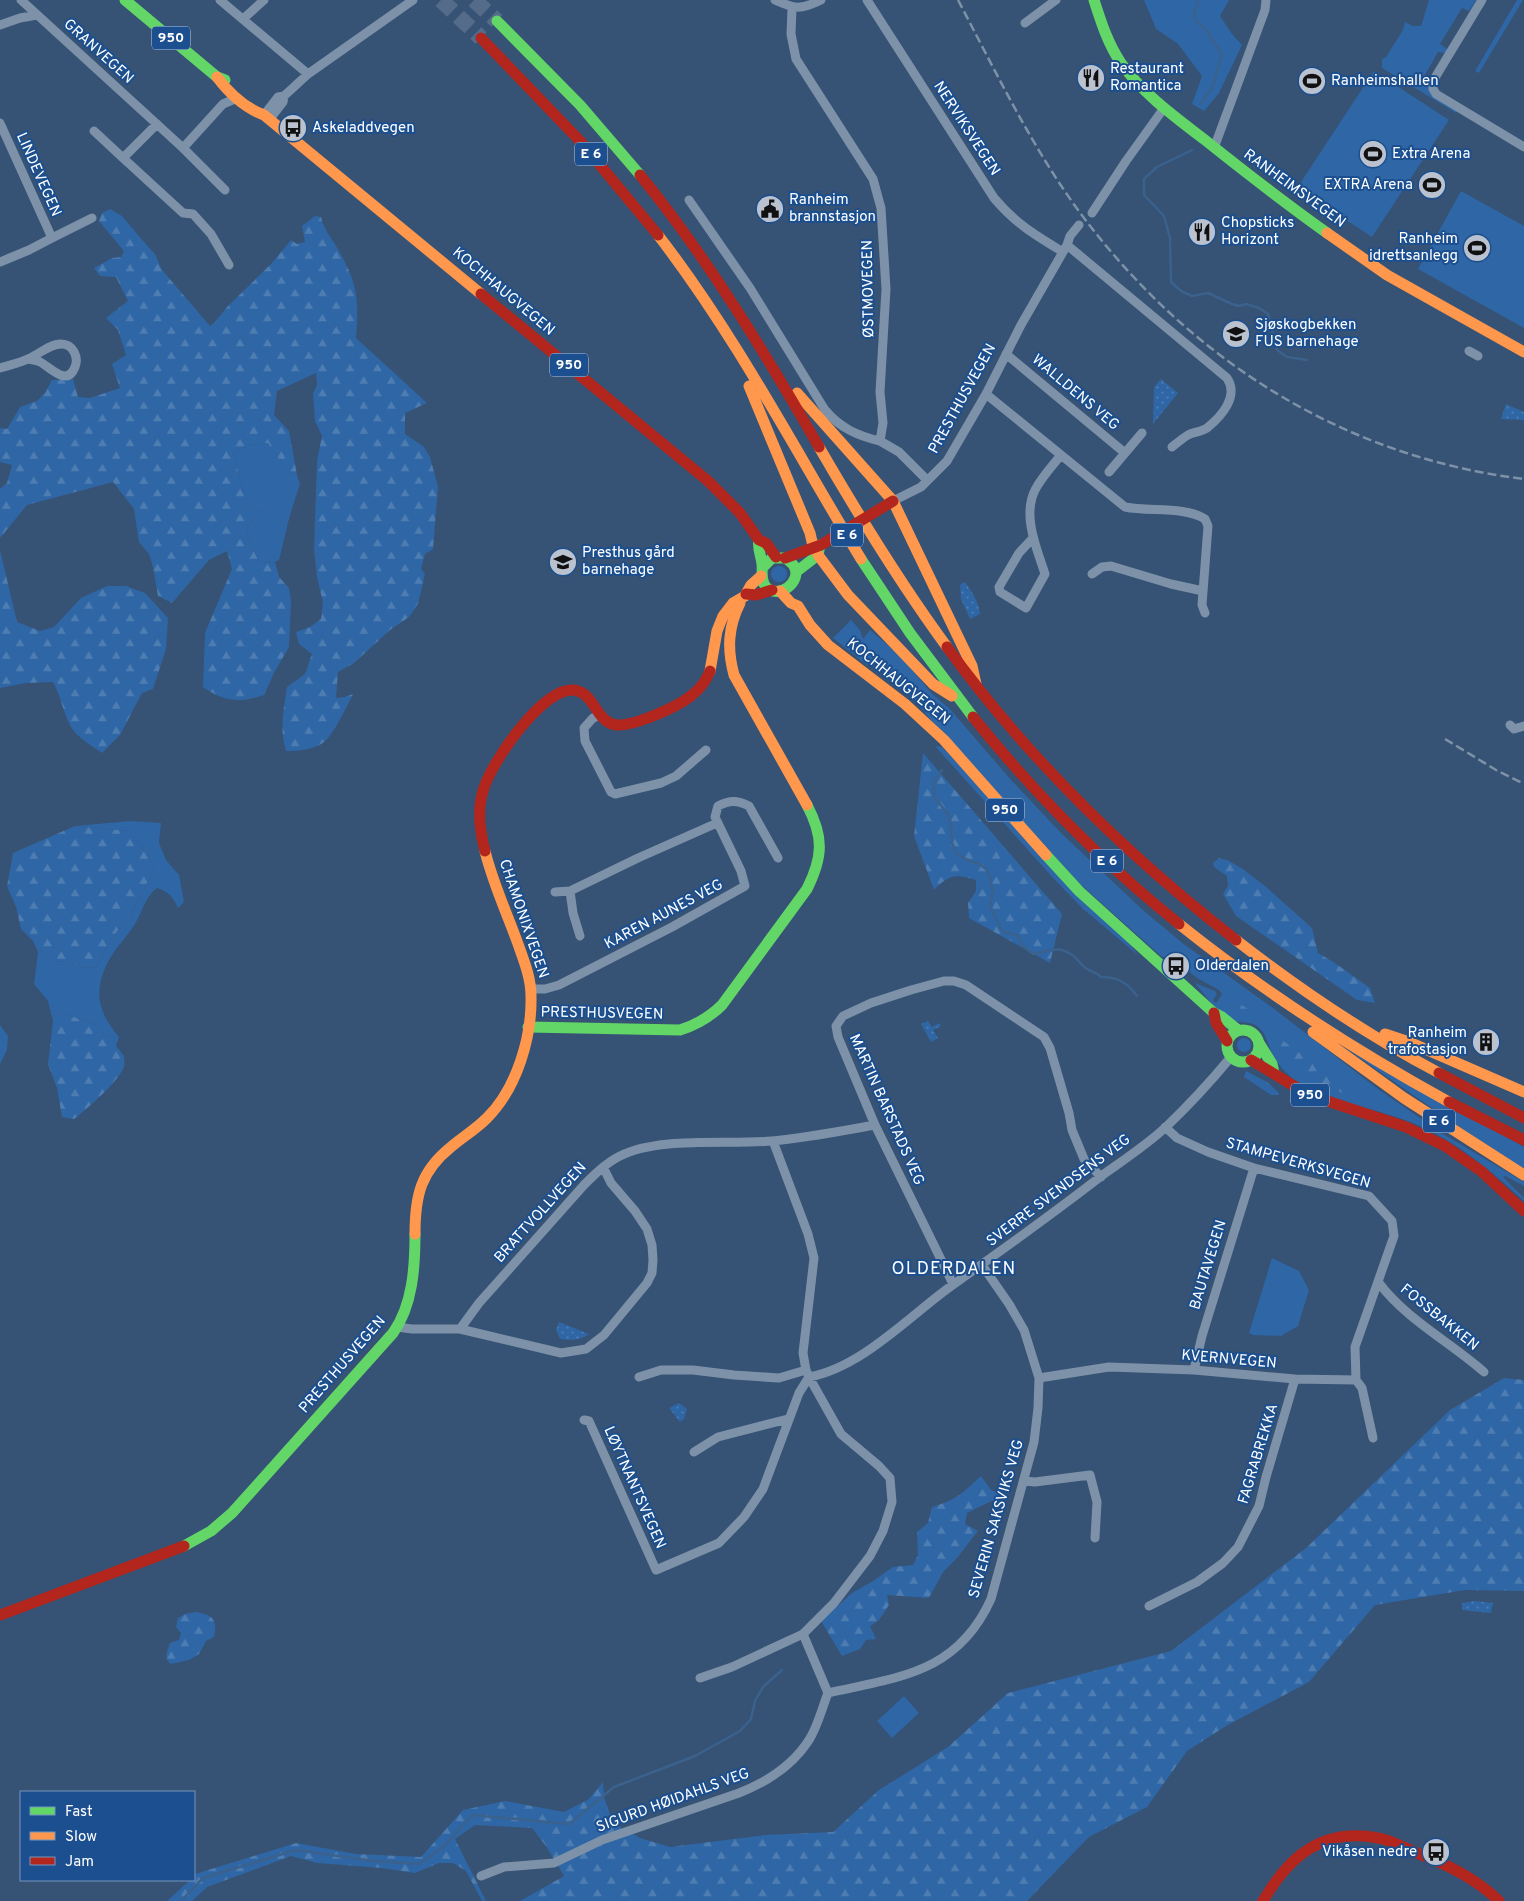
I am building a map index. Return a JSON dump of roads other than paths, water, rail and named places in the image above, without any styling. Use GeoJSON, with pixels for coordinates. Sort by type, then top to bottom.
{"type":"FeatureCollection","features":[{"type":"Feature","properties":{"kind":"main road","name":"KOCHHAUGVEGEN"},"geometry":{"type":"LineString","coordinates":[[125,0],[217,77],[237,98],[257,113],[267,117]]}},
{"type":"Feature","properties":{"kind":"main road","name":"RANHEIMSVEGEN"},"geometry":{"type":"LineString","coordinates":[[1094,0],[1107,38],[1122,63],[1143,89],[1164,108],[1278,198],[1387,274],[1524,352]]}},
{"type":"Feature","properties":{"kind":"main road","name":"E 6"},"geometry":{"type":"LineString","coordinates":[[497,21],[583,109],[664,206],[704,261],[783,384],[838,480],[909,597],[978,691],[1062,787],[1145,868],[1234,941],[1361,1028],[1446,1077],[1524,1118]]}},
{"type":"Feature","properties":{"kind":"main road","name":"E 6"},"geometry":{"type":"LineString","coordinates":[[481,38],[559,119],[647,221],[691,279],[745,362],[858,553],[910,634],[960,701],[1040,795],[1111,866],[1188,931],[1292,1007],[1361,1051],[1425,1088],[1524,1140]]}},
{"type":"Feature","properties":{"kind":"main road","name":"KOCHHAUGVEGEN"},"geometry":{"type":"LineString","coordinates":[[217,77],[226,81],[261,109],[267,117],[708,481],[740,512],[759,540],[766,543],[780,557]]}},
{"type":"Feature","properties":{"kind":"main road","name":"E 6"},"geometry":{"type":"LineString","coordinates":[[745,362],[748,385],[810,533],[848,596],[933,684],[960,701]]}},
{"type":"Feature","properties":{"kind":"main road","name":"E 6"},"geometry":{"type":"LineString","coordinates":[[783,384],[798,394],[893,501],[972,666],[978,691]]}},
{"type":"Feature","properties":{"kind":"main road","name":"PRESTHUSVEGEN"},"geometry":{"type":"LineString","coordinates":[[780,557],[819,547],[893,501]]}},
{"type":"Feature","properties":{"kind":"main road","name":"KOCHHAUGVEGEN"},"geometry":{"type":"LineString","coordinates":[[759,540],[757,547],[762,572]]}},
{"type":"Feature","properties":{"kind":"main road","name":"PRESTHUSVEGEN"},"geometry":{"type":"LineString","coordinates":[[795,576],[819,547]]}},
{"type":"Feature","properties":{"kind":"main road"},"geometry":{"type":"LineString","coordinates":[[762,572],[768,560],[780,557]]}},
{"type":"Feature","properties":{"kind":"main road","name":"950"},"geometry":{"type":"LineString","coordinates":[[780,557],[794,566],[795,576]]}},
{"type":"Feature","properties":{"kind":"main road","name":"PRESTHUSVEGEN"},"geometry":{"type":"LineString","coordinates":[[0,1616],[171,1552],[209,1534],[232,1513],[378,1351],[397,1327],[404,1311],[410,1288],[415,1249],[415,1214],[420,1186],[432,1165],[444,1153],[479,1126],[507,1093],[521,1059],[528,1027],[680,1030],[694,1026],[715,1013],[722,1005],[796,905],[814,877],[821,849],[816,822],[738,683],[729,660],[729,632],[733,616],[750,585],[762,572]]}},
{"type":"Feature","properties":{"kind":"main road","name":"950"},"geometry":{"type":"LineString","coordinates":[[762,572],[763,582],[776,590]]}},
{"type":"Feature","properties":{"kind":"main road","name":"KOCHHAUGVEGEN"},"geometry":{"type":"LineString","coordinates":[[795,576],[800,600],[798,606]]}},
{"type":"Feature","properties":{"kind":"main road"},"geometry":{"type":"LineString","coordinates":[[600,715],[608,722],[617,725],[634,725],[694,695],[707,678],[711,669],[721,620],[732,604],[744,596],[789,588],[795,576]]}},
{"type":"Feature","properties":{"kind":"main road","name":"KOCHHAUGVEGEN"},"geometry":{"type":"LineString","coordinates":[[776,590],[791,603],[798,606],[810,625],[828,645],[905,704],[944,740],[1033,842],[1079,891],[1214,1013],[1238,1030]]}},
{"type":"Feature","properties":{"kind":"main road","name":"CHAMONIXVEGEN"},"geometry":{"type":"LineString","coordinates":[[528,1027],[532,989],[515,933],[491,878],[481,825],[480,797],[491,770],[510,741],[526,721],[554,696],[569,690],[578,690],[587,695],[600,715]]}},
{"type":"Feature","properties":{"kind":"main road","name":"E 6"},"geometry":{"type":"LineString","coordinates":[[1292,1007],[1314,1033],[1418,1107],[1524,1175]]}},
{"type":"Feature","properties":{"kind":"main road","name":"KOCHHAUGVEGEN"},"geometry":{"type":"LineString","coordinates":[[1214,1013],[1216,1023],[1227,1041]]}},
{"type":"Feature","properties":{"kind":"main road","name":"E 6"},"geometry":{"type":"LineString","coordinates":[[1361,1028],[1396,1037],[1524,1092]]}},
{"type":"Feature","properties":{"kind":"main road"},"geometry":{"type":"LineString","coordinates":[[1227,1041],[1231,1034],[1238,1030]]}},
{"type":"Feature","properties":{"kind":"main road","name":"950"},"geometry":{"type":"LineString","coordinates":[[1238,1030],[1247,1030],[1256,1035],[1272,1064],[1274,1072]]}},
{"type":"Feature","properties":{"kind":"main road","name":"950"},"geometry":{"type":"LineString","coordinates":[[1227,1041],[1227,1049],[1231,1057],[1238,1061],[1251,1060],[1266,1070],[1274,1072],[1309,1095],[1406,1127],[1446,1146],[1481,1171],[1524,1211]]}},
{"type":"Feature","properties":{"kind":"main road"},"geometry":{"type":"LineString","coordinates":[[1251,1060],[1258,1053],[1260,1043]]}},
{"type":"Feature","properties":{"kind":"main road"},"geometry":{"type":"LineString","coordinates":[[1263,1901],[1278,1875],[1299,1854],[1317,1843],[1348,1835],[1378,1838],[1450,1865],[1478,1881],[1499,1901]]}},
{"type":"Feature","properties":{"kind":"street","name":"GRANVEGEN"},"geometry":{"type":"LineString","coordinates":[[21,0],[183,148],[226,190]]}},
{"type":"Feature","properties":{"kind":"street"},"geometry":{"type":"LineString","coordinates":[[220,0],[308,74]]}},
{"type":"Feature","properties":{"kind":"street"},"geometry":{"type":"LineString","coordinates":[[243,19],[264,0]]}},
{"type":"Feature","properties":{"kind":"street"},"geometry":{"type":"LineString","coordinates":[[267,117],[278,97],[284,96],[308,74],[413,0]]}},
{"type":"Feature","properties":{"kind":"street"},"geometry":{"type":"LineString","coordinates":[[775,0],[792,8],[821,0]]}},
{"type":"Feature","properties":{"kind":"street","name":"NERVIKSVEGEN"},"geometry":{"type":"LineString","coordinates":[[867,0],[994,198],[1014,220],[1065,249]]}},
{"type":"Feature","properties":{"kind":"street"},"geometry":{"type":"LineString","coordinates":[[1025,23],[1056,0]]}},
{"type":"Feature","properties":{"kind":"street"},"geometry":{"type":"LineString","coordinates":[[1214,148],[1265,10],[1266,0]]}},
{"type":"Feature","properties":{"kind":"street"},"geometry":{"type":"LineString","coordinates":[[1482,0],[1433,81],[1432,89],[1436,94],[1524,147]]}},
{"type":"Feature","properties":{"kind":"street","name":"ØSTMOVEGEN"},"geometry":{"type":"LineString","coordinates":[[792,8],[791,34],[796,58],[873,180],[881,208],[886,289],[880,392],[883,423],[880,441]]}},
{"type":"Feature","properties":{"kind":"street"},"geometry":{"type":"LineString","coordinates":[[0,25],[20,18],[38,15]]}},
{"type":"Feature","properties":{"kind":"street"},"geometry":{"type":"LineString","coordinates":[[223,104],[227,89]]}},
{"type":"Feature","properties":{"kind":"street"},"geometry":{"type":"LineString","coordinates":[[183,148],[223,104],[237,98]]}},
{"type":"Feature","properties":{"kind":"street"},"geometry":{"type":"LineString","coordinates":[[1092,213],[1164,108]]}},
{"type":"Feature","properties":{"kind":"street","name":"LINDEVEGEN"},"geometry":{"type":"LineString","coordinates":[[0,123],[52,238]]}},
{"type":"Feature","properties":{"kind":"street"},"geometry":{"type":"LineString","coordinates":[[123,158],[157,124]]}},
{"type":"Feature","properties":{"kind":"street"},"geometry":{"type":"LineString","coordinates":[[94,131],[183,213],[193,214],[211,234],[229,265]]}},
{"type":"Feature","properties":{"kind":"street"},"geometry":{"type":"LineString","coordinates":[[689,200],[750,288],[825,410],[837,422],[852,432],[880,441],[898,452],[927,480]]}},
{"type":"Feature","properties":{"kind":"street","name":"LINDEVEGEN"},"geometry":{"type":"LineString","coordinates":[[0,262],[29,250],[92,218]]}},
{"type":"Feature","properties":{"kind":"street","name":"PRESTHUSVEGEN"},"geometry":{"type":"LineString","coordinates":[[893,501],[920,487],[947,460],[986,394],[1006,354],[1065,249],[1070,236],[1079,224]]}},
{"type":"Feature","properties":{"kind":"street"},"geometry":{"type":"LineString","coordinates":[[1065,249],[1227,378],[1231,384],[1232,393],[1230,400],[1218,418],[1205,429],[1189,434],[1172,447]]}},
{"type":"Feature","properties":{"kind":"street"},"geometry":{"type":"LineString","coordinates":[[0,368],[28,359],[53,346],[62,344],[70,347],[74,353],[76,365],[67,375],[59,375],[40,362],[28,359]]}},
{"type":"Feature","properties":{"kind":"street"},"geometry":{"type":"LineString","coordinates":[[1469,351],[1478,356]]}},
{"type":"Feature","properties":{"kind":"street","name":"WALLDENS VEG"},"geometry":{"type":"LineString","coordinates":[[1006,354],[1125,453]]}},
{"type":"Feature","properties":{"kind":"street"},"geometry":{"type":"LineString","coordinates":[[986,394],[1125,507],[1139,510],[1192,512],[1205,519],[1208,526],[1202,605],[1205,613]]}},
{"type":"Feature","properties":{"kind":"street","name":"WALLDENS VEG"},"geometry":{"type":"LineString","coordinates":[[1109,472],[1142,433]]}},
{"type":"Feature","properties":{"kind":"street"},"geometry":{"type":"LineString","coordinates":[[1033,538],[1019,552],[999,587],[1000,592],[1026,608],[1045,574],[1033,538],[1029,509],[1036,488],[1061,455]]}},
{"type":"Feature","properties":{"kind":"street"},"geometry":{"type":"LineString","coordinates":[[1092,574],[1102,567],[1111,566],[1171,584],[1203,591]]}},
{"type":"Feature","properties":{"kind":"street"},"geometry":{"type":"LineString","coordinates":[[600,715],[593,718],[584,728],[585,741],[611,792],[616,794],[676,776],[706,750]]}},
{"type":"Feature","properties":{"kind":"street"},"geometry":{"type":"LineString","coordinates":[[1510,725],[1514,729],[1524,726]]}},
{"type":"Feature","properties":{"kind":"street"},"geometry":{"type":"LineString","coordinates":[[555,892],[570,891],[717,823],[715,817],[718,806],[728,801],[740,802],[749,806],[778,858]]}},
{"type":"Feature","properties":{"kind":"street","name":"KAREN AUNES VEG"},"geometry":{"type":"LineString","coordinates":[[532,989],[545,989],[559,985],[672,927],[745,886],[741,871],[717,823]]}},
{"type":"Feature","properties":{"kind":"street","name":"KAREN AUNES VEG"},"geometry":{"type":"LineString","coordinates":[[570,891],[573,913],[580,936]]}},
{"type":"Feature","properties":{"kind":"street","name":"MARTIN BARSTADS VEG"},"geometry":{"type":"LineString","coordinates":[[953,1284],[907,1194],[875,1125],[838,1037],[836,1026],[843,1016],[871,1003],[937,983],[954,981],[966,984],[1044,1037],[1050,1048],[1069,1113],[1072,1130],[1084,1160],[1101,1177]]}},
{"type":"Feature","properties":{"kind":"street","name":"SVERRE SVENDSENS VEG"},"geometry":{"type":"LineString","coordinates":[[639,1377],[661,1370],[693,1370],[779,1378],[822,1374],[845,1364],[883,1340],[953,1284],[982,1265],[1101,1177],[1165,1127],[1199,1095],[1231,1057]]}},
{"type":"Feature","properties":{"kind":"street","name":"BRATTVOLLVEGEN"},"geometry":{"type":"LineString","coordinates":[[460,1329],[522,1254],[603,1167],[629,1152],[651,1146],[773,1141],[875,1125]]}},
{"type":"Feature","properties":{"kind":"street","name":"STAMPEVERKSVEGEN"},"geometry":{"type":"LineString","coordinates":[[1165,1127],[1177,1138],[1208,1152],[1254,1168],[1369,1196],[1392,1221],[1394,1236],[1379,1283]]}},
{"type":"Feature","properties":{"kind":"street"},"geometry":{"type":"LineString","coordinates":[[700,1678],[732,1667],[803,1634],[834,1604],[870,1556],[883,1531],[892,1502],[890,1478],[879,1466],[840,1434],[808,1374],[803,1353],[814,1258],[808,1234],[773,1141]]}},
{"type":"Feature","properties":{"kind":"street"},"geometry":{"type":"LineString","coordinates":[[397,1327],[412,1329],[460,1329],[561,1354],[586,1349],[604,1335],[647,1283],[652,1273],[654,1260],[647,1229],[636,1211],[611,1183],[603,1167]]}},
{"type":"Feature","properties":{"kind":"street","name":"BAUTAVEGEN"},"geometry":{"type":"LineString","coordinates":[[1194,1370],[1202,1336],[1254,1168]]}},
{"type":"Feature","properties":{"kind":"street","name":"SEVERIN SAKSVIKS VEG"},"geometry":{"type":"LineString","coordinates":[[828,1692],[876,1683],[917,1672],[946,1654],[967,1636],[983,1616],[991,1599],[1036,1434],[1039,1378],[1024,1330],[1009,1304],[982,1265]]}},
{"type":"Feature","properties":{"kind":"street"},"geometry":{"type":"LineString","coordinates":[[1373,1438],[1362,1388],[1356,1380],[1356,1347],[1379,1283]]}},
{"type":"Feature","properties":{"kind":"street","name":"FOSSBAKKEN"},"geometry":{"type":"LineString","coordinates":[[1379,1283],[1390,1298],[1462,1352],[1484,1372]]}},
{"type":"Feature","properties":{"kind":"street","name":"KVERNVEGEN"},"geometry":{"type":"LineString","coordinates":[[1039,1378],[1109,1367],[1194,1370],[1295,1379],[1356,1380]]}},
{"type":"Feature","properties":{"kind":"street"},"geometry":{"type":"LineString","coordinates":[[694,1452],[718,1437],[788,1419],[808,1374]]}},
{"type":"Feature","properties":{"kind":"street","name":"FAGRABREKKA"},"geometry":{"type":"LineString","coordinates":[[1150,1606],[1197,1582],[1223,1563],[1238,1547],[1259,1506],[1295,1379]]}},
{"type":"Feature","properties":{"kind":"street","name":"LØYTNANTSVEGEN"},"geometry":{"type":"LineString","coordinates":[[584,1420],[589,1421],[656,1570],[719,1543],[744,1517],[763,1489],[788,1419]]}},
{"type":"Feature","properties":{"kind":"street"},"geometry":{"type":"LineString","coordinates":[[1024,1481],[1035,1482],[1090,1475],[1097,1502],[1095,1538]]}},
{"type":"Feature","properties":{"kind":"street"},"geometry":{"type":"LineString","coordinates":[[803,1634],[828,1692]]}},
{"type":"Feature","properties":{"kind":"street","name":"SIGURD HØIDAHLS VEG"},"geometry":{"type":"LineString","coordinates":[[481,1876],[504,1867],[554,1863],[602,1840],[761,1785],[787,1765],[810,1739],[828,1692]]}},
{"type":"Feature","properties":{"kind":"waterway"},"geometry":{"type":"LineString","coordinates":[[1198,0],[1194,16],[1197,22],[1206,30],[1222,55],[1212,88],[1200,104]]}},
{"type":"Feature","properties":{"kind":"waterway"},"geometry":{"type":"LineString","coordinates":[[1192,150],[1157,167],[1144,179],[1144,195],[1164,216],[1170,238],[1171,282],[1181,291],[1192,296],[1208,293],[1232,304],[1239,306],[1246,304],[1259,308],[1268,314],[1277,350],[1287,357],[1307,360]]}},
{"type":"Feature","properties":{"kind":"waterway"},"geometry":{"type":"LineString","coordinates":[[942,770],[934,781],[934,796],[949,816],[952,843],[957,854],[969,861],[978,863],[986,869],[993,891],[990,906],[1003,932],[1014,934],[1020,938],[1022,945],[1033,954],[1055,950],[1069,953],[1085,968],[1101,977],[1117,979],[1129,987],[1137,996]]}},
{"type":"Feature","properties":{"kind":"waterway"},"geometry":{"type":"LineString","coordinates":[[181,1901],[203,1878],[296,1850],[373,1861],[419,1864],[443,1847],[473,1815],[569,1824],[614,1787],[695,1756],[740,1731],[751,1719],[755,1701],[763,1687],[782,1670]]}},
{"type":"Feature","properties":{"kind":"tunnel"},"geometry":{"type":"LineString","coordinates":[[441,0],[481,38]]}},
{"type":"Feature","properties":{"kind":"tunnel"},"geometry":{"type":"LineString","coordinates":[[474,0],[497,21]]}},
{"type":"Feature","properties":{"kind":"railway"},"geometry":{"type":"LineString","coordinates":[[958,0],[1015,109],[1063,189],[1124,266],[1170,313],[1221,356],[1275,393],[1333,424],[1394,449],[1457,467],[1524,479]]}},
{"type":"Feature","properties":{"kind":"railway"},"geometry":{"type":"LineString","coordinates":[[1445,739],[1496,770],[1524,784]]}},
{"type":"Feature","properties":{"kind":"place","name":"Restaurant Romantica"},"geometry":{"type":"Point","coordinates":[1091,78]}},
{"type":"Feature","properties":{"kind":"place","name":"Ranheimshallen"},"geometry":{"type":"Point","coordinates":[1312,81]}},
{"type":"Feature","properties":{"kind":"place","name":"Askeladdvegen"},"geometry":{"type":"Point","coordinates":[293,128]}},
{"type":"Feature","properties":{"kind":"place","name":"Extra Arena"},"geometry":{"type":"Point","coordinates":[1373,154]}},
{"type":"Feature","properties":{"kind":"place","name":"EXTRA Arena"},"geometry":{"type":"Point","coordinates":[1432,185]}},
{"type":"Feature","properties":{"kind":"place","name":"Ranheim brannstasjon"},"geometry":{"type":"Point","coordinates":[770,209]}},
{"type":"Feature","properties":{"kind":"place","name":"Chopsticks Horizont"},"geometry":{"type":"Point","coordinates":[1202,232]}},
{"type":"Feature","properties":{"kind":"place","name":"Ranheim idrettsanlegg"},"geometry":{"type":"Point","coordinates":[1477,248]}},
{"type":"Feature","properties":{"kind":"place","name":"Sjøskogbekken FUS barnehage"},"geometry":{"type":"Point","coordinates":[1236,334]}},
{"type":"Feature","properties":{"kind":"place","name":"Presthus gård barnehage"},"geometry":{"type":"Point","coordinates":[563,562]}},
{"type":"Feature","properties":{"kind":"place","name":"Olderdalen"},"geometry":{"type":"Point","coordinates":[1176,966]}},
{"type":"Feature","properties":{"kind":"place","name":"Ranheim trafostasjon"},"geometry":{"type":"Point","coordinates":[1486,1042]}},
{"type":"Feature","properties":{"kind":"place","name":"Vikåsen nedre"},"geometry":{"type":"Point","coordinates":[1436,1852]}},
{"type":"Feature","properties":{"kind":"district","name":"OLDERDALEN"},"geometry":{"type":"Point","coordinates":[954,1269]}}]}
